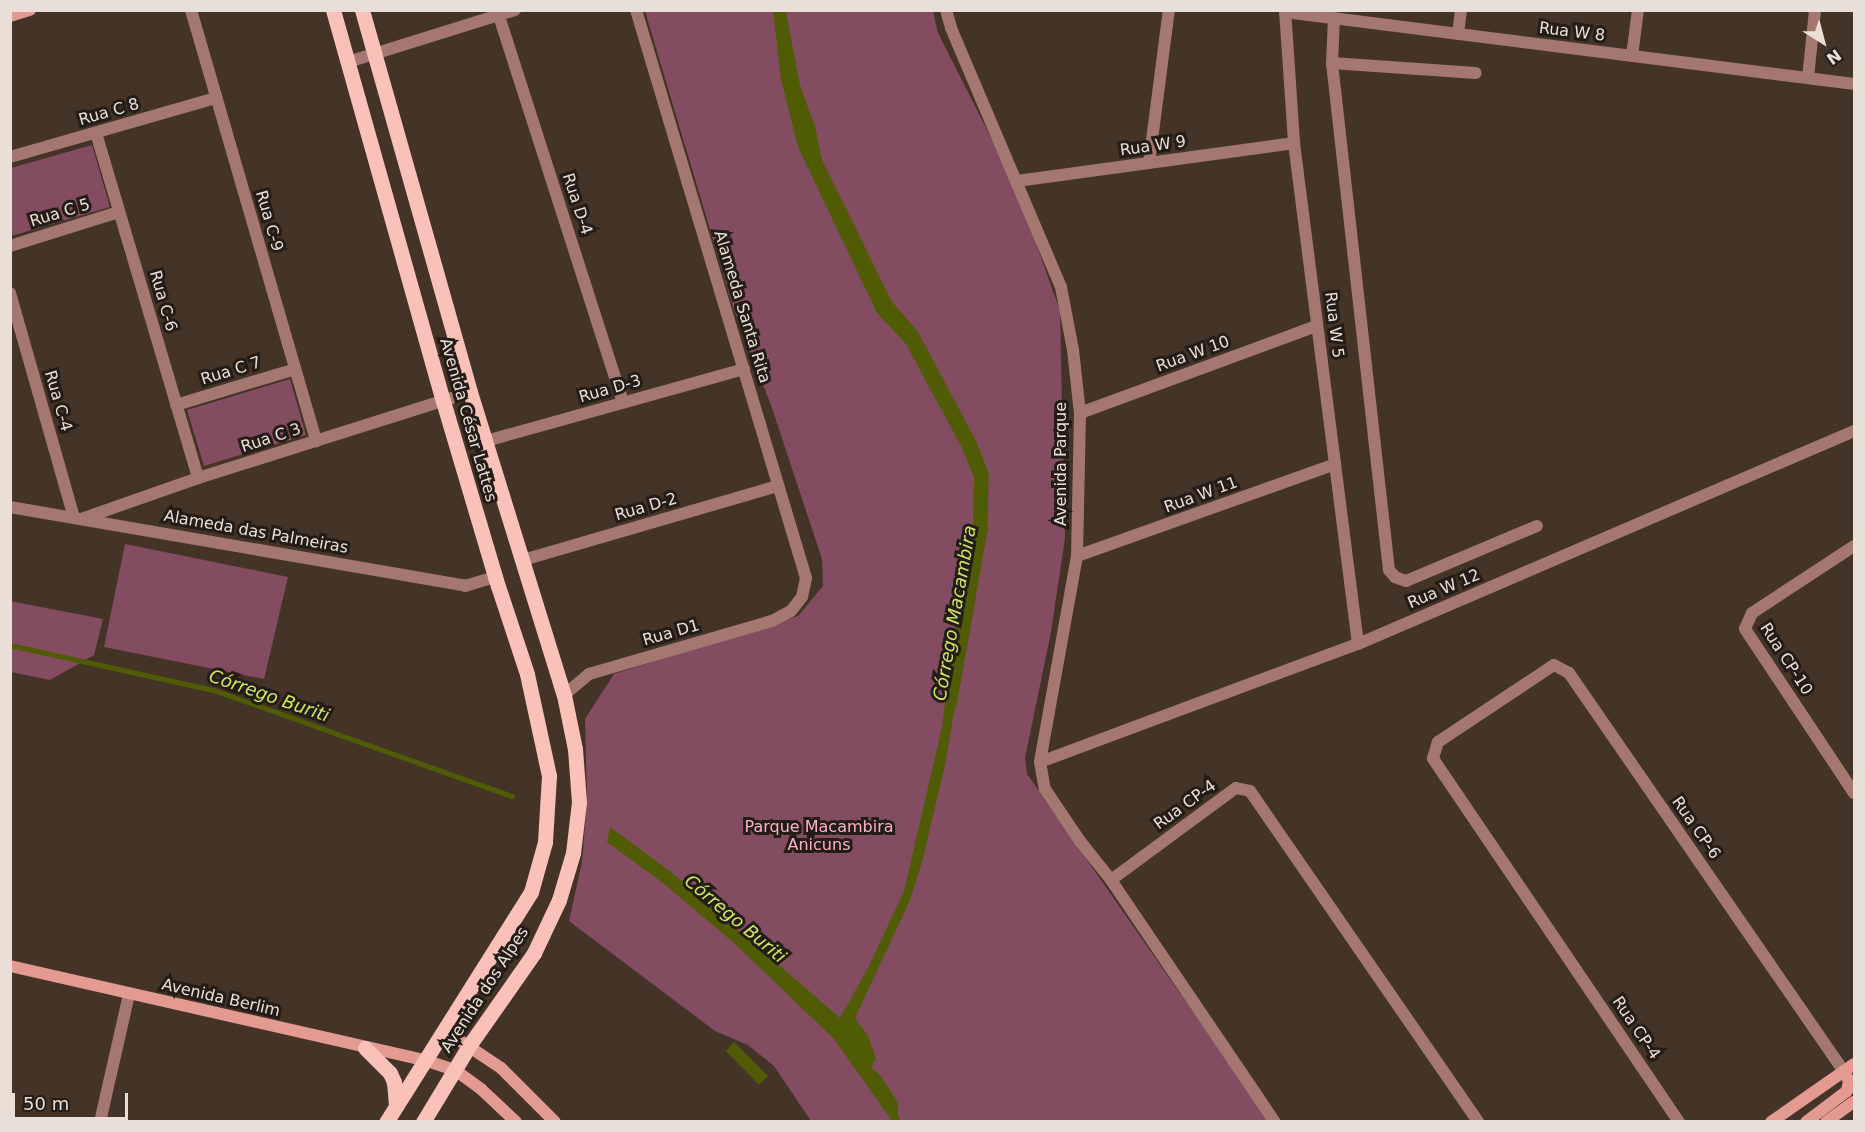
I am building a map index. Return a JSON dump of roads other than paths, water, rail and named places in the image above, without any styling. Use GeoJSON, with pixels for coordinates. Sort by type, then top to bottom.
{"type":"FeatureCollection","features":[{"type":"Feature","properties":{"kind":"main road"},"geometry":{"type":"LineString","coordinates":[[10,16],[30,10]]}},
{"type":"Feature","properties":{"kind":"main road","name":"Avenida César Lattes"},"geometry":{"type":"LineString","coordinates":[[333,10],[442,401],[527,674],[549,776],[545,842]]}},
{"type":"Feature","properties":{"kind":"main road","name":"Avenida César Lattes"},"geometry":{"type":"LineString","coordinates":[[362,10],[470,392],[564,695],[575,749],[579,802]]}},
{"type":"Feature","properties":{"kind":"main road","name":"Avenida dos Alpes"},"geometry":{"type":"LineString","coordinates":[[423,1122],[469,1046],[534,953],[559,900],[573,853],[579,802]]}},
{"type":"Feature","properties":{"kind":"main road","name":"Avenida dos Alpes"},"geometry":{"type":"LineString","coordinates":[[386,1122],[531,892],[545,842]]}},
{"type":"Feature","properties":{"kind":"main road","name":"Avenida Berlim"},"geometry":{"type":"LineString","coordinates":[[10,966],[424,1060],[455,1070],[481,1089],[516,1122]]}},
{"type":"Feature","properties":{"kind":"main road"},"geometry":{"type":"LineString","coordinates":[[444,1030],[501,1068],[555,1122]]}},
{"type":"Feature","properties":{"kind":"main road"},"geometry":{"type":"LineString","coordinates":[[365,1048],[390,1072],[394,1082],[396,1106]]}},
{"type":"Feature","properties":{"kind":"main road"},"geometry":{"type":"LineString","coordinates":[[1771,1122],[1849,1068]]}},
{"type":"Feature","properties":{"kind":"main road"},"geometry":{"type":"LineString","coordinates":[[1806,1122],[1847,1090],[1849,1068]]}},
{"type":"Feature","properties":{"kind":"main road"},"geometry":{"type":"LineString","coordinates":[[1826,1122],[1854,1102]]}},
{"type":"Feature","properties":{"kind":"street","name":"Rua C-9"},"geometry":{"type":"LineString","coordinates":[[191,10],[316,441]]}},
{"type":"Feature","properties":{"kind":"street"},"geometry":{"type":"LineString","coordinates":[[348,62],[515,10]]}},
{"type":"Feature","properties":{"kind":"street","name":"Alameda Santa Rita"},"geometry":{"type":"LineString","coordinates":[[636,10],[806,578],[802,597],[791,611]]}},
{"type":"Feature","properties":{"kind":"street","name":"Avenida Parque"},"geometry":{"type":"LineString","coordinates":[[946,10],[951,28],[1060,287],[1073,350],[1080,413],[1077,556],[1040,762],[1044,789],[1080,841],[1111,880]]}},
{"type":"Feature","properties":{"kind":"street"},"geometry":{"type":"LineString","coordinates":[[1149,163],[1169,10]]}},
{"type":"Feature","properties":{"kind":"street"},"geometry":{"type":"LineString","coordinates":[[1458,34],[1461,10]]}},
{"type":"Feature","properties":{"kind":"street"},"geometry":{"type":"LineString","coordinates":[[1632,56],[1638,10]]}},
{"type":"Feature","properties":{"kind":"street"},"geometry":{"type":"LineString","coordinates":[[1808,78],[1815,10]]}},
{"type":"Feature","properties":{"kind":"street","name":"Rua W 8"},"geometry":{"type":"LineString","coordinates":[[1285,11],[1854,84]]}},
{"type":"Feature","properties":{"kind":"street","name":"Rua W 5"},"geometry":{"type":"LineString","coordinates":[[1285,11],[1294,143],[1358,644]]}},
{"type":"Feature","properties":{"kind":"street","name":"Rua D-4"},"geometry":{"type":"LineString","coordinates":[[499,15],[623,403]]}},
{"type":"Feature","properties":{"kind":"street"},"geometry":{"type":"LineString","coordinates":[[1334,18],[1332,63],[1389,570],[1395,577],[1406,580],[1537,526]]}},
{"type":"Feature","properties":{"kind":"street"},"geometry":{"type":"LineString","coordinates":[[1332,63],[1476,73]]}},
{"type":"Feature","properties":{"kind":"street","name":"Rua C 8"},"geometry":{"type":"LineString","coordinates":[[10,157],[216,98]]}},
{"type":"Feature","properties":{"kind":"street","name":"Rua C-6"},"geometry":{"type":"LineString","coordinates":[[96,133],[198,478]]}},
{"type":"Feature","properties":{"kind":"street","name":"Rua W 9"},"geometry":{"type":"LineString","coordinates":[[1017,181],[1294,143]]}},
{"type":"Feature","properties":{"kind":"street","name":"Rua C 5"},"geometry":{"type":"LineString","coordinates":[[10,246],[119,212]]}},
{"type":"Feature","properties":{"kind":"street","name":"Rua C-4"},"geometry":{"type":"LineString","coordinates":[[10,293],[79,518]]}},
{"type":"Feature","properties":{"kind":"street","name":"Rua W 10"},"geometry":{"type":"LineString","coordinates":[[1080,413],[1317,326]]}},
{"type":"Feature","properties":{"kind":"street","name":"Rua C 7"},"geometry":{"type":"LineString","coordinates":[[177,405],[295,369]]}},
{"type":"Feature","properties":{"kind":"street","name":"Rua D-3"},"geometry":{"type":"LineString","coordinates":[[486,441],[744,369]]}},
{"type":"Feature","properties":{"kind":"street","name":"Rua C 3"},"geometry":{"type":"LineString","coordinates":[[79,518],[470,392]]}},
{"type":"Feature","properties":{"kind":"street","name":"Rua W 12"},"geometry":{"type":"LineString","coordinates":[[1040,762],[1358,644],[1854,431]]}},
{"type":"Feature","properties":{"kind":"street","name":"Rua W 11"},"geometry":{"type":"LineString","coordinates":[[1077,556],[1335,464]]}},
{"type":"Feature","properties":{"kind":"street","name":"Rua D-2"},"geometry":{"type":"LineString","coordinates":[[523,560],[778,486]]}},
{"type":"Feature","properties":{"kind":"street","name":"Alameda das Palmeiras"},"geometry":{"type":"LineString","coordinates":[[10,507],[465,586],[495,577]]}},
{"type":"Feature","properties":{"kind":"street","name":"Rua CP-10"},"geometry":{"type":"LineString","coordinates":[[1854,546],[1752,613],[1745,629],[1854,793]]}},
{"type":"Feature","properties":{"kind":"street","name":"Rua D1"},"geometry":{"type":"LineString","coordinates":[[564,695],[589,674],[772,621],[791,611]]}},
{"type":"Feature","properties":{"kind":"street","name":"Rua CP-6"},"geometry":{"type":"LineString","coordinates":[[1497,703],[1554,665],[1569,673],[1849,1068]]}},
{"type":"Feature","properties":{"kind":"street","name":"Rua CP-4"},"geometry":{"type":"LineString","coordinates":[[1497,703],[1438,742],[1433,758],[1679,1122]]}},
{"type":"Feature","properties":{"kind":"street","name":"Rua CP-4"},"geometry":{"type":"LineString","coordinates":[[1111,880],[1236,788],[1251,791],[1478,1122]]}},
{"type":"Feature","properties":{"kind":"street"},"geometry":{"type":"LineString","coordinates":[[1111,880],[1275,1122]]}},
{"type":"Feature","properties":{"kind":"street"},"geometry":{"type":"LineString","coordinates":[[100,1122],[129,994]]}},
{"type":"Feature","properties":{"kind":"waterway","name":"Córrego Macambira"},"geometry":{"type":"LineString","coordinates":[[783,10],[798,87],[813,128],[819,159],[890,303],[916,333],[974,442],[986,474],[985,530],[954,705]]}},
{"type":"Feature","properties":{"kind":"waterway","name":"Córrego Buriti"},"geometry":{"type":"LineString","coordinates":[[10,645],[217,691],[512,796]]}},
{"type":"Feature","properties":{"kind":"park label","name":"Parque Macambira Anicuns"},"geometry":{"type":"Point","coordinates":[819,836]}}]}
